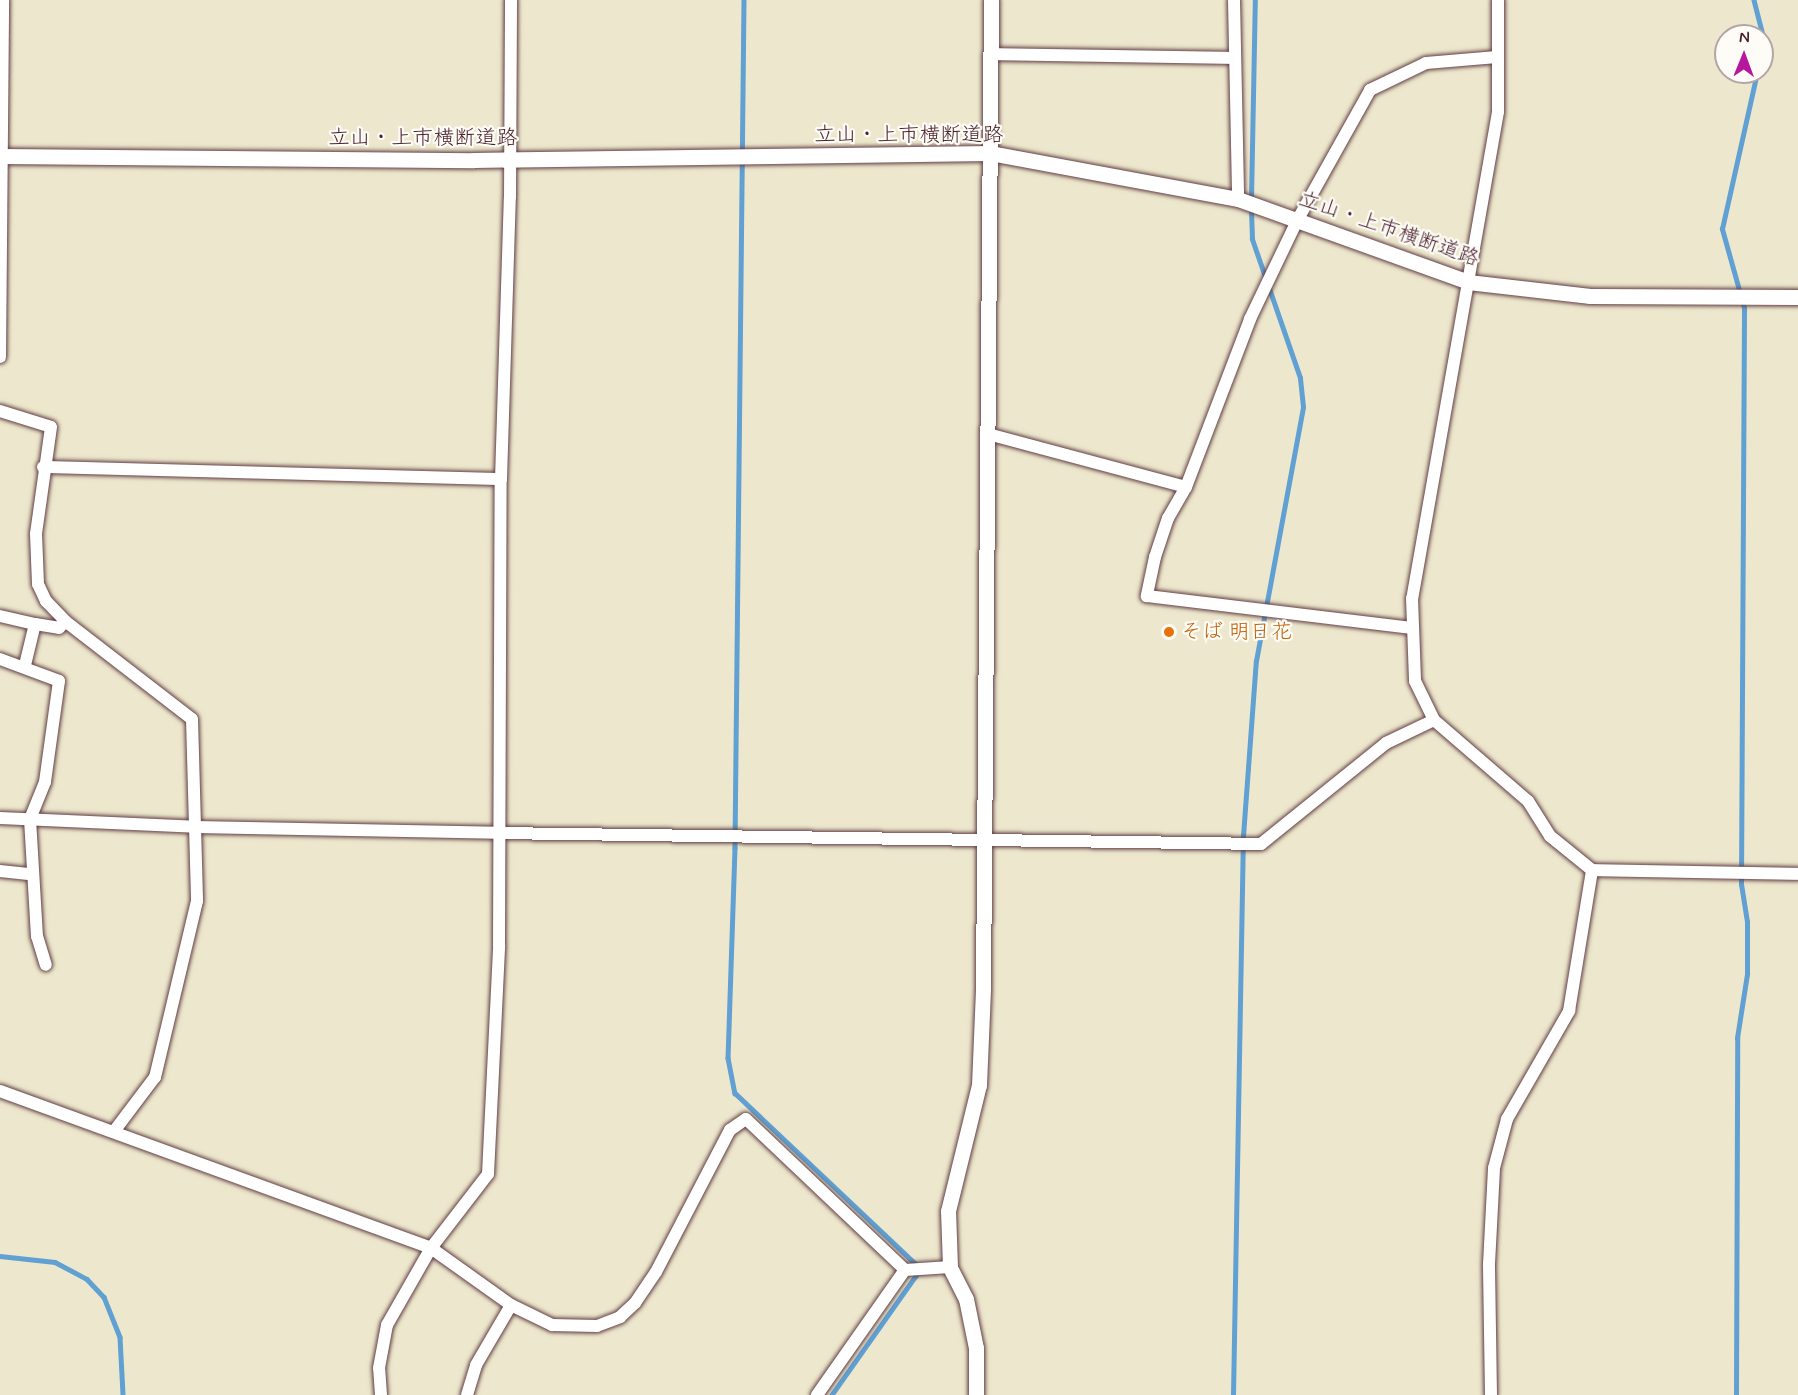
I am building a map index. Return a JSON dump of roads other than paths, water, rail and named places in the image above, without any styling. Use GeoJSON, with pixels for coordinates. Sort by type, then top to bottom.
{"type":"FeatureCollection","features":[{"type":"Feature","properties":{"kind":"street"},"geometry":{"type":"LineString","coordinates":[[0,357],[3,0]]}},
{"type":"Feature","properties":{"kind":"street"},"geometry":{"type":"LineString","coordinates":[[381,1395],[379,1368],[387,1325],[431,1248],[488,1174],[499,945],[497,833],[501,479],[511,159],[511,0]]}},
{"type":"Feature","properties":{"kind":"street"},"geometry":{"type":"LineString","coordinates":[[976,1395],[974,1338],[966,1299],[951,1267],[948,1211],[979,1085],[985,839],[991,0]]}},
{"type":"Feature","properties":{"kind":"street"},"geometry":{"type":"LineString","coordinates":[[1234,0],[1233,58],[1239,200]]}},
{"type":"Feature","properties":{"kind":"street"},"geometry":{"type":"LineString","coordinates":[[1498,0],[1498,112],[1422,536],[1412,628],[1415,681],[1434,720],[1528,801],[1550,836],[1592,870],[1798,874]]}},
{"type":"Feature","properties":{"kind":"street"},"geometry":{"type":"LineString","coordinates":[[990,54],[1233,58]]}},
{"type":"Feature","properties":{"kind":"street"},"geometry":{"type":"LineString","coordinates":[[1412,628],[1147,596],[1161,537],[1186,487],[1250,319],[1298,219],[1370,90],[1426,63],[1497,57]]}},
{"type":"Feature","properties":{"kind":"street","name":"立山・上市横断道路"},"geometry":{"type":"LineString","coordinates":[[1,156],[511,159],[990,153],[1239,200],[1298,219],[1468,282],[1590,296],[1798,297]]}},
{"type":"Feature","properties":{"kind":"street"},"geometry":{"type":"LineString","coordinates":[[0,411],[51,427],[43,467],[36,534],[38,585],[46,601],[65,621],[192,719],[197,902],[155,1077],[115,1130]]}},
{"type":"Feature","properties":{"kind":"street"},"geometry":{"type":"LineString","coordinates":[[988,434],[1186,487]]}},
{"type":"Feature","properties":{"kind":"street"},"geometry":{"type":"LineString","coordinates":[[43,467],[501,479]]}},
{"type":"Feature","properties":{"kind":"street"},"geometry":{"type":"LineString","coordinates":[[0,616],[59,628],[65,621]]}},
{"type":"Feature","properties":{"kind":"street"},"geometry":{"type":"LineString","coordinates":[[25,665],[35,624]]}},
{"type":"Feature","properties":{"kind":"street"},"geometry":{"type":"LineString","coordinates":[[0,659],[25,665],[59,681],[45,782],[30,819],[31,874],[37,936],[46,964]]}},
{"type":"Feature","properties":{"kind":"street"},"geometry":{"type":"LineString","coordinates":[[0,818],[195,827],[1261,844],[1386,743],[1434,720]]}},
{"type":"Feature","properties":{"kind":"street"},"geometry":{"type":"LineString","coordinates":[[1491,1395],[1489,1264],[1494,1168],[1507,1119],[1569,1011],[1592,870]]}},
{"type":"Feature","properties":{"kind":"street"},"geometry":{"type":"LineString","coordinates":[[0,871],[31,874]]}},
{"type":"Feature","properties":{"kind":"street"},"geometry":{"type":"LineString","coordinates":[[0,1091],[115,1130],[431,1248],[511,1305],[552,1325],[597,1326],[620,1317],[656,1272],[730,1130],[746,1119],[905,1270],[951,1267]]}},
{"type":"Feature","properties":{"kind":"street"},"geometry":{"type":"LineString","coordinates":[[817,1395],[905,1270]]}},
{"type":"Feature","properties":{"kind":"street"},"geometry":{"type":"LineString","coordinates":[[466,1395],[476,1365],[511,1305]]}},
{"type":"Feature","properties":{"kind":"waterway"},"geometry":{"type":"LineString","coordinates":[[744,0],[735,848],[728,1058],[735,1093],[916,1264],[916,1276],[832,1395]]}},
{"type":"Feature","properties":{"kind":"waterway"},"geometry":{"type":"LineString","coordinates":[[1251,200],[1255,0]]}},
{"type":"Feature","properties":{"kind":"waterway"},"geometry":{"type":"LineString","coordinates":[[1754,0],[1760,24]]}},
{"type":"Feature","properties":{"kind":"waterway"},"geometry":{"type":"LineString","coordinates":[[1736,1395],[1737,1038],[1747,974],[1747,922],[1741,885],[1744,308],[1722,229],[1754,84]]}},
{"type":"Feature","properties":{"kind":"waterway"},"geometry":{"type":"LineString","coordinates":[[1233,1395],[1243,836],[1256,661],[1303,407],[1300,378],[1252,239],[1251,208]]}},
{"type":"Feature","properties":{"kind":"waterway"},"geometry":{"type":"LineString","coordinates":[[0,1256],[55,1262],[87,1279],[104,1297],[120,1337],[123,1395]]}},
{"type":"Feature","properties":{"kind":"place","name":"そば 明日花"},"geometry":{"type":"Point","coordinates":[1169,632]}}]}
